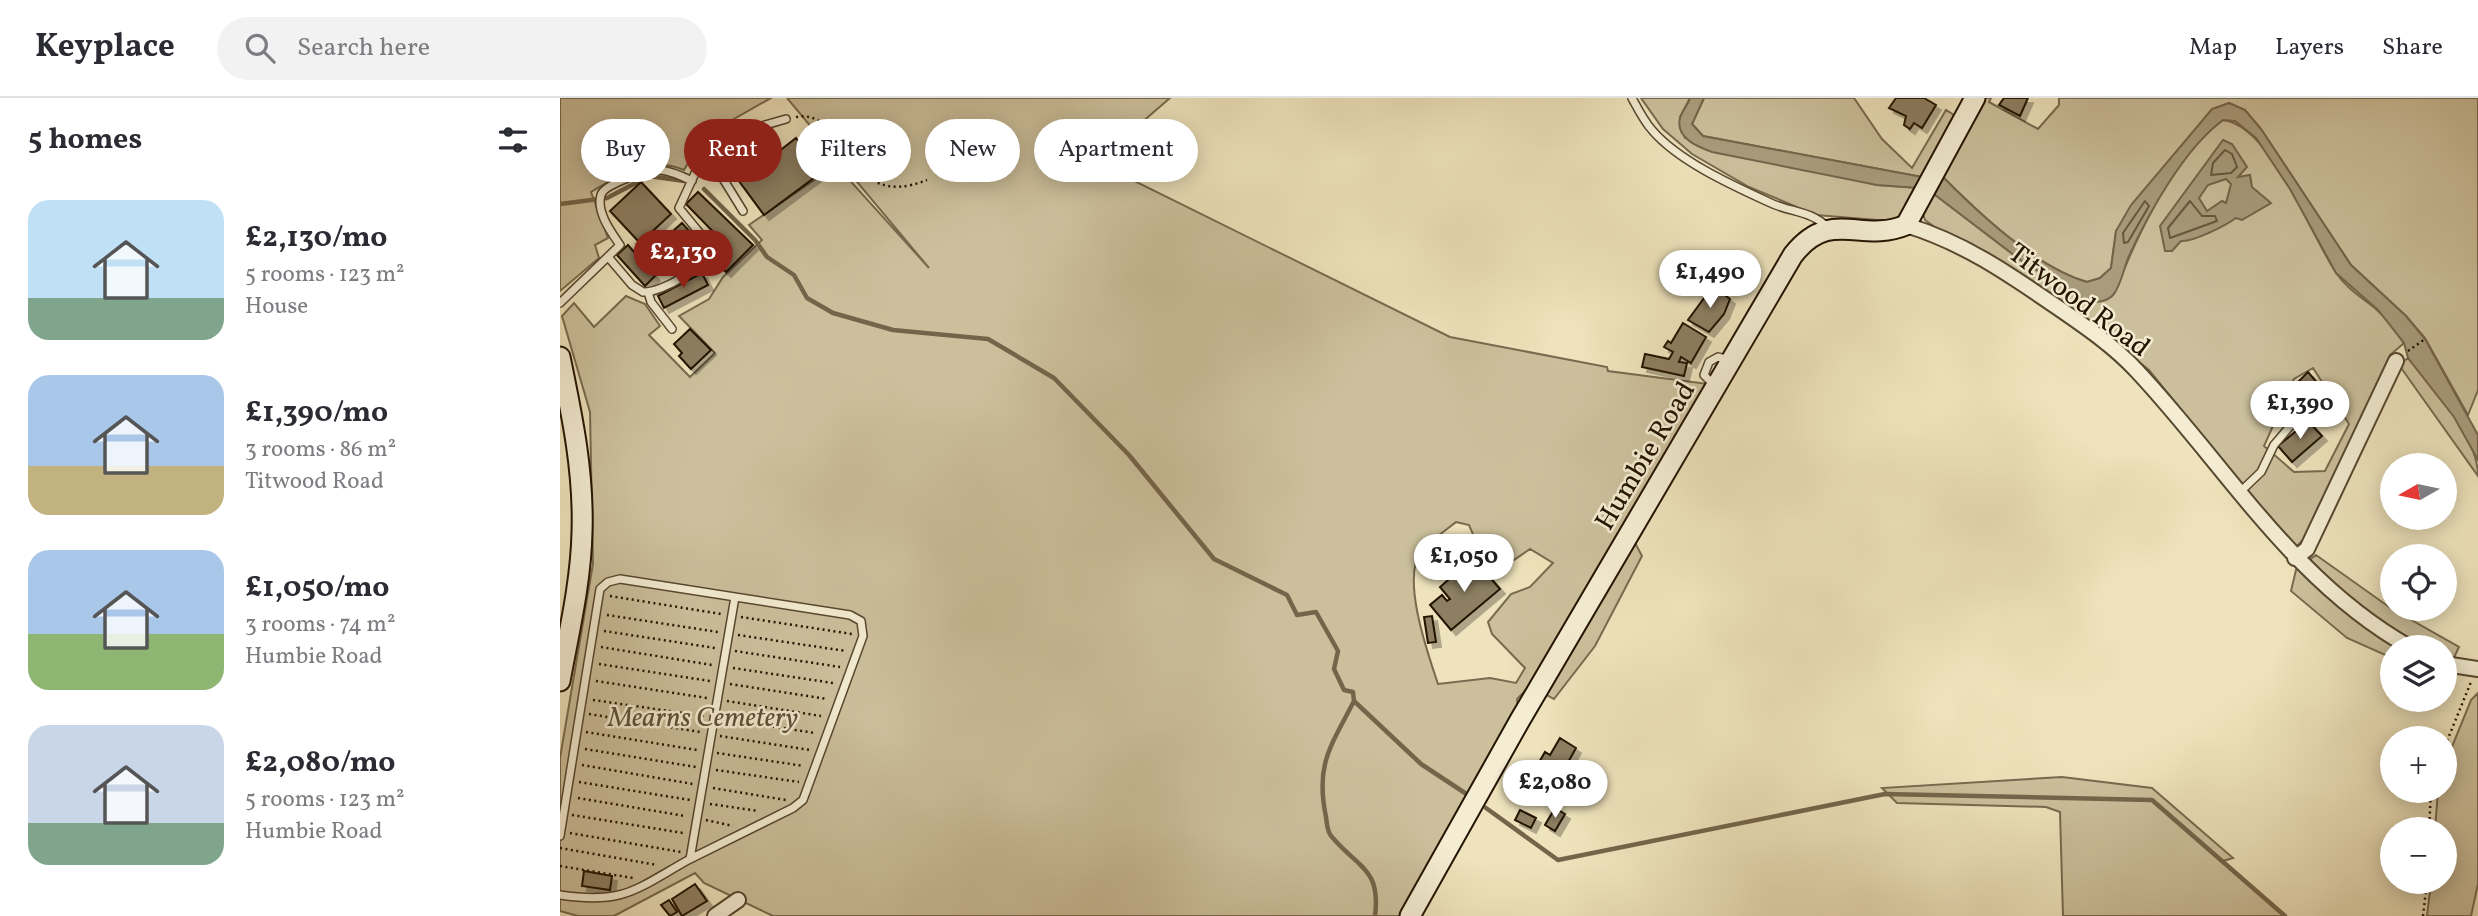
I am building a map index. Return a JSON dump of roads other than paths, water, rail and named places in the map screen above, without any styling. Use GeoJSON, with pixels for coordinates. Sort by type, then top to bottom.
{"type":"FeatureCollection","features":[{"type":"Feature","properties":{"kind":"street"},"geometry":{"type":"LineString","coordinates":[[1828,229],[1881,231],[1906,225],[1920,203],[1935,166],[1975,98]]}},
{"type":"Feature","properties":{"kind":"street","name":"Titwood Road"},"geometry":{"type":"LineString","coordinates":[[1906,225],[1959,243],[1989,259],[2112,347],[2153,388],[2295,558],[2338,599],[2392,635]]}},
{"type":"Feature","properties":{"kind":"street","name":"Humbie Road"},"geometry":{"type":"LineString","coordinates":[[1410,916],[1553,663],[1793,255],[1805,240],[1828,229]]}},
{"type":"Feature","properties":{"kind":"street"},"geometry":{"type":"LineString","coordinates":[[560,357],[578,450],[582,534],[575,600],[560,681]]}},
{"type":"Feature","properties":{"kind":"street"},"geometry":{"type":"LineString","coordinates":[[2295,558],[2307,549],[2396,360]]}},
{"type":"Feature","properties":{"kind":"street"},"geometry":{"type":"LineString","coordinates":[[2457,666],[2477,669]]}},
{"type":"Feature","properties":{"kind":"street"},"geometry":{"type":"LineString","coordinates":[[715,916],[738,900]]}},
{"type":"Feature","properties":{"kind":"lane"},"geometry":{"type":"LineString","coordinates":[[1632,98],[1652,130],[1666,144],[1706,170],[1775,205],[1818,217],[1828,229]]}},
{"type":"Feature","properties":{"kind":"lane"},"geometry":{"type":"LineString","coordinates":[[782,120],[786,119]]}},
{"type":"Feature","properties":{"kind":"lane"},"geometry":{"type":"LineString","coordinates":[[560,303],[620,245],[604,217],[600,196],[604,190],[635,175],[660,170],[684,178]]}},
{"type":"Feature","properties":{"kind":"lane"},"geometry":{"type":"LineString","coordinates":[[609,258],[638,290],[649,292],[691,272],[711,253],[709,240],[679,208],[692,182]]}},
{"type":"Feature","properties":{"kind":"lane"},"geometry":{"type":"LineString","coordinates":[[725,182],[743,211]]}},
{"type":"Feature","properties":{"kind":"lane"},"geometry":{"type":"LineString","coordinates":[[649,292],[651,302],[672,329]]}},
{"type":"Feature","properties":{"kind":"lane"},"geometry":{"type":"LineString","coordinates":[[2239,493],[2261,472],[2274,445],[2291,425]]}},
{"type":"Feature","properties":{"kind":"lane"},"geometry":{"type":"LineString","coordinates":[[560,834],[600,589],[608,582],[620,579],[850,615],[861,621],[863,636],[800,802],[750,829],[690,856],[651,881],[614,898],[581,900],[560,895]]}},
{"type":"Feature","properties":{"kind":"lane"},"geometry":{"type":"LineString","coordinates":[[690,856],[735,597]]}},
{"type":"Feature","properties":{"kind":"water"},"geometry":{"type":"Polygon","coordinates":[[[1690,98],[1704,98],[1692,124],[1703,136],[1922,177],[1919,188],[1877,185],[1706,150],[1689,141],[1679,125],[1690,98]]]}},
{"type":"Feature","properties":{"kind":"water"},"geometry":{"type":"Polygon","coordinates":[[[2229,103],[2245,110],[2261,129],[2351,265],[2406,316],[2425,339],[2478,435],[2478,460],[2454,417],[2408,358],[2404,343],[2378,310],[2336,273],[2290,189],[2256,138],[2235,121],[2223,120],[2182,164],[2147,220],[2116,291],[2111,297],[2101,301],[2088,303],[2061,283],[2027,265],[1930,191],[1940,174],[1989,221],[2027,251],[2067,275],[2087,282],[2100,278],[2111,268],[2116,231],[2131,205],[2212,109],[2229,103]]]}},
{"type":"Feature","properties":{"kind":"water"},"geometry":{"type":"Polygon","coordinates":[[[2223,140],[2232,144],[2247,167],[2238,177],[2250,175],[2252,187],[2271,203],[2242,220],[2236,218],[2201,236],[2181,241],[2172,251],[2165,251],[2160,226],[2223,140]],[[2226,179],[2208,185],[2199,198],[2207,211],[2222,201],[2226,203],[2231,184],[2226,179]]]}},
{"type":"Feature","properties":{"kind":"waterway"},"geometry":{"type":"LineString","coordinates":[[560,204],[607,198],[649,176],[684,181]]}},
{"type":"Feature","properties":{"kind":"waterway"},"geometry":{"type":"LineString","coordinates":[[704,189],[755,240],[767,257],[794,275],[807,298],[833,313],[893,330],[988,339],[1054,378],[1129,455],[1214,559],[1287,595],[1297,615],[1316,612],[1338,651],[1334,669],[1344,690],[1353,692],[1354,701],[1421,764],[1468,795]]}},
{"type":"Feature","properties":{"kind":"waterway"},"geometry":{"type":"LineString","coordinates":[[1354,701],[1327,756],[1322,783],[1323,799],[1330,835],[1371,878],[1376,900],[1375,916]]}},
{"type":"Feature","properties":{"kind":"waterway"},"geometry":{"type":"LineString","coordinates":[[1486,808],[1558,860],[1885,794],[2152,800],[2285,916]]}},
{"type":"Feature","properties":{"kind":"park label","name":"Mearns Cemetery"},"geometry":{"type":"Point","coordinates":[703,716]}}]}
